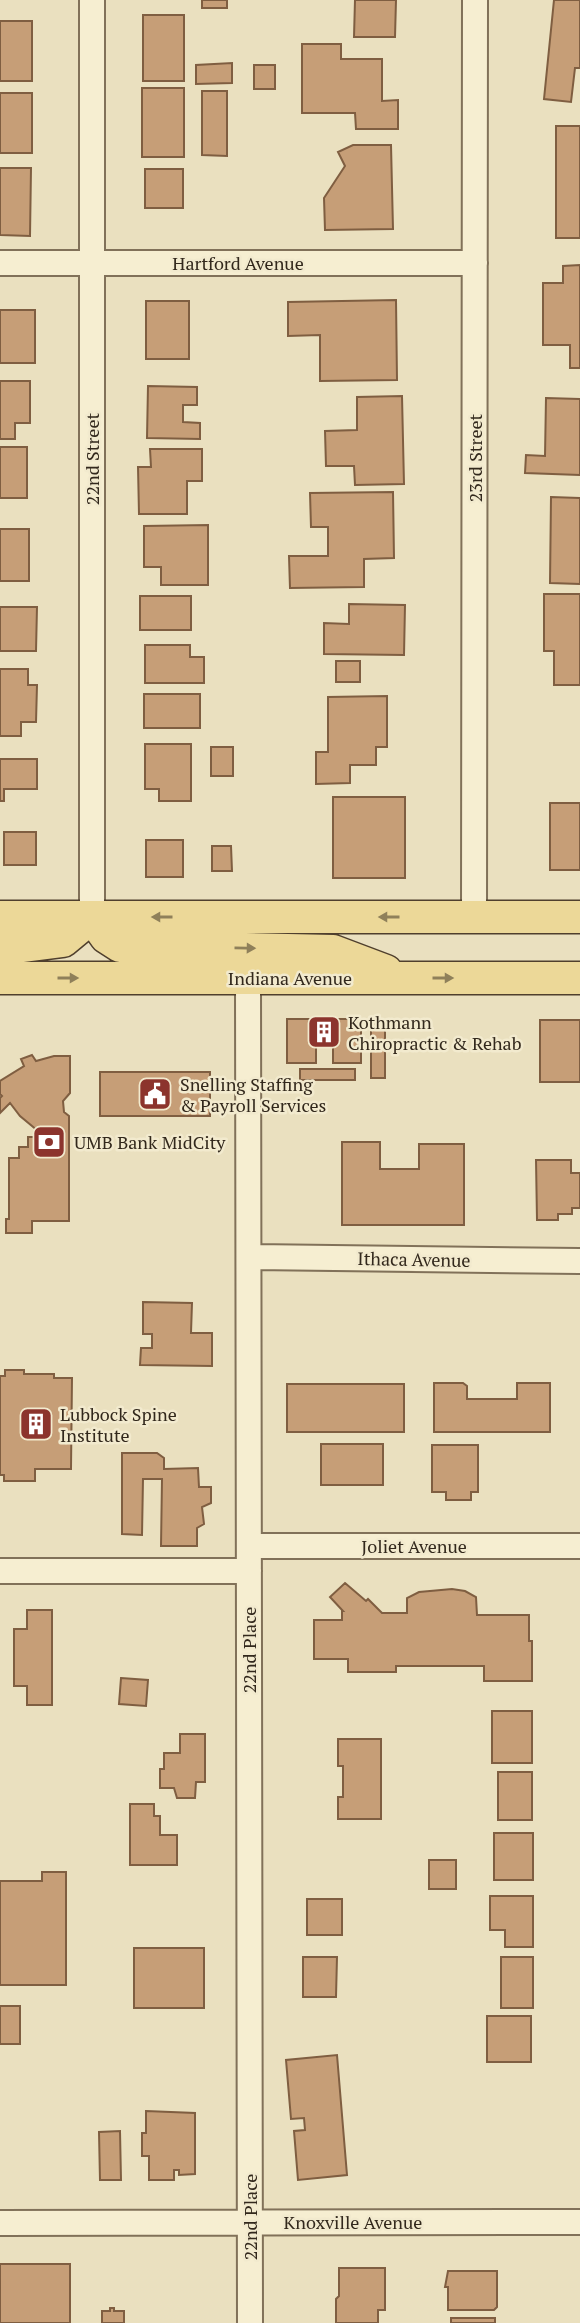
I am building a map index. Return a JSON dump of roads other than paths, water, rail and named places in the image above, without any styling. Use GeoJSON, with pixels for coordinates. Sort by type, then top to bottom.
{"type":"FeatureCollection","features":[{"type":"Feature","properties":{"kind":"main road"},"geometry":{"type":"LineString","coordinates":[[0,917],[580,917]]}},
{"type":"Feature","properties":{"kind":"main road"},"geometry":{"type":"LineString","coordinates":[[0,949],[63,941],[92,917]]}},
{"type":"Feature","properties":{"kind":"main road"},"geometry":{"type":"LineString","coordinates":[[92,917],[106,937],[120,946],[333,951],[403,978]]}},
{"type":"Feature","properties":{"kind":"main road"},"geometry":{"type":"LineString","coordinates":[[474,917],[580,929]]}},
{"type":"Feature","properties":{"kind":"main road","name":"Indiana Avenue"},"geometry":{"type":"LineString","coordinates":[[0,978],[580,978]]}},
{"type":"Feature","properties":{"kind":"street","name":"22nd Street"},"geometry":{"type":"LineString","coordinates":[[92,0],[92,917]]}},
{"type":"Feature","properties":{"kind":"street","name":"23rd Street"},"geometry":{"type":"LineString","coordinates":[[474,917],[475,0]]}},
{"type":"Feature","properties":{"kind":"street","name":"Hartford Avenue"},"geometry":{"type":"LineString","coordinates":[[0,263],[475,262]]}},
{"type":"Feature","properties":{"kind":"street","name":"22nd Place"},"geometry":{"type":"LineString","coordinates":[[248,978],[250,2323]]}},
{"type":"Feature","properties":{"kind":"street","name":"Ithaca Avenue"},"geometry":{"type":"LineString","coordinates":[[249,1257],[580,1261]]}},
{"type":"Feature","properties":{"kind":"street","name":"Joliet Avenue"},"geometry":{"type":"LineString","coordinates":[[249,1546],[580,1546]]}},
{"type":"Feature","properties":{"kind":"street"},"geometry":{"type":"LineString","coordinates":[[0,1571],[249,1571]]}},
{"type":"Feature","properties":{"kind":"street","name":"Knoxville Avenue"},"geometry":{"type":"LineString","coordinates":[[0,2222],[580,2222]]}},
{"type":"Feature","properties":{"kind":"place","name":"Kothmann Chiropractic & Rehab"},"geometry":{"type":"Point","coordinates":[324,1032]}},
{"type":"Feature","properties":{"kind":"place","name":"Snelling Staffing & Payroll Services"},"geometry":{"type":"Point","coordinates":[155,1094]}},
{"type":"Feature","properties":{"kind":"place","name":"UMB Bank MidCity"},"geometry":{"type":"Point","coordinates":[49,1142]}},
{"type":"Feature","properties":{"kind":"place","name":"Lubbock Spine Institute"},"geometry":{"type":"Point","coordinates":[36,1424]}}]}
